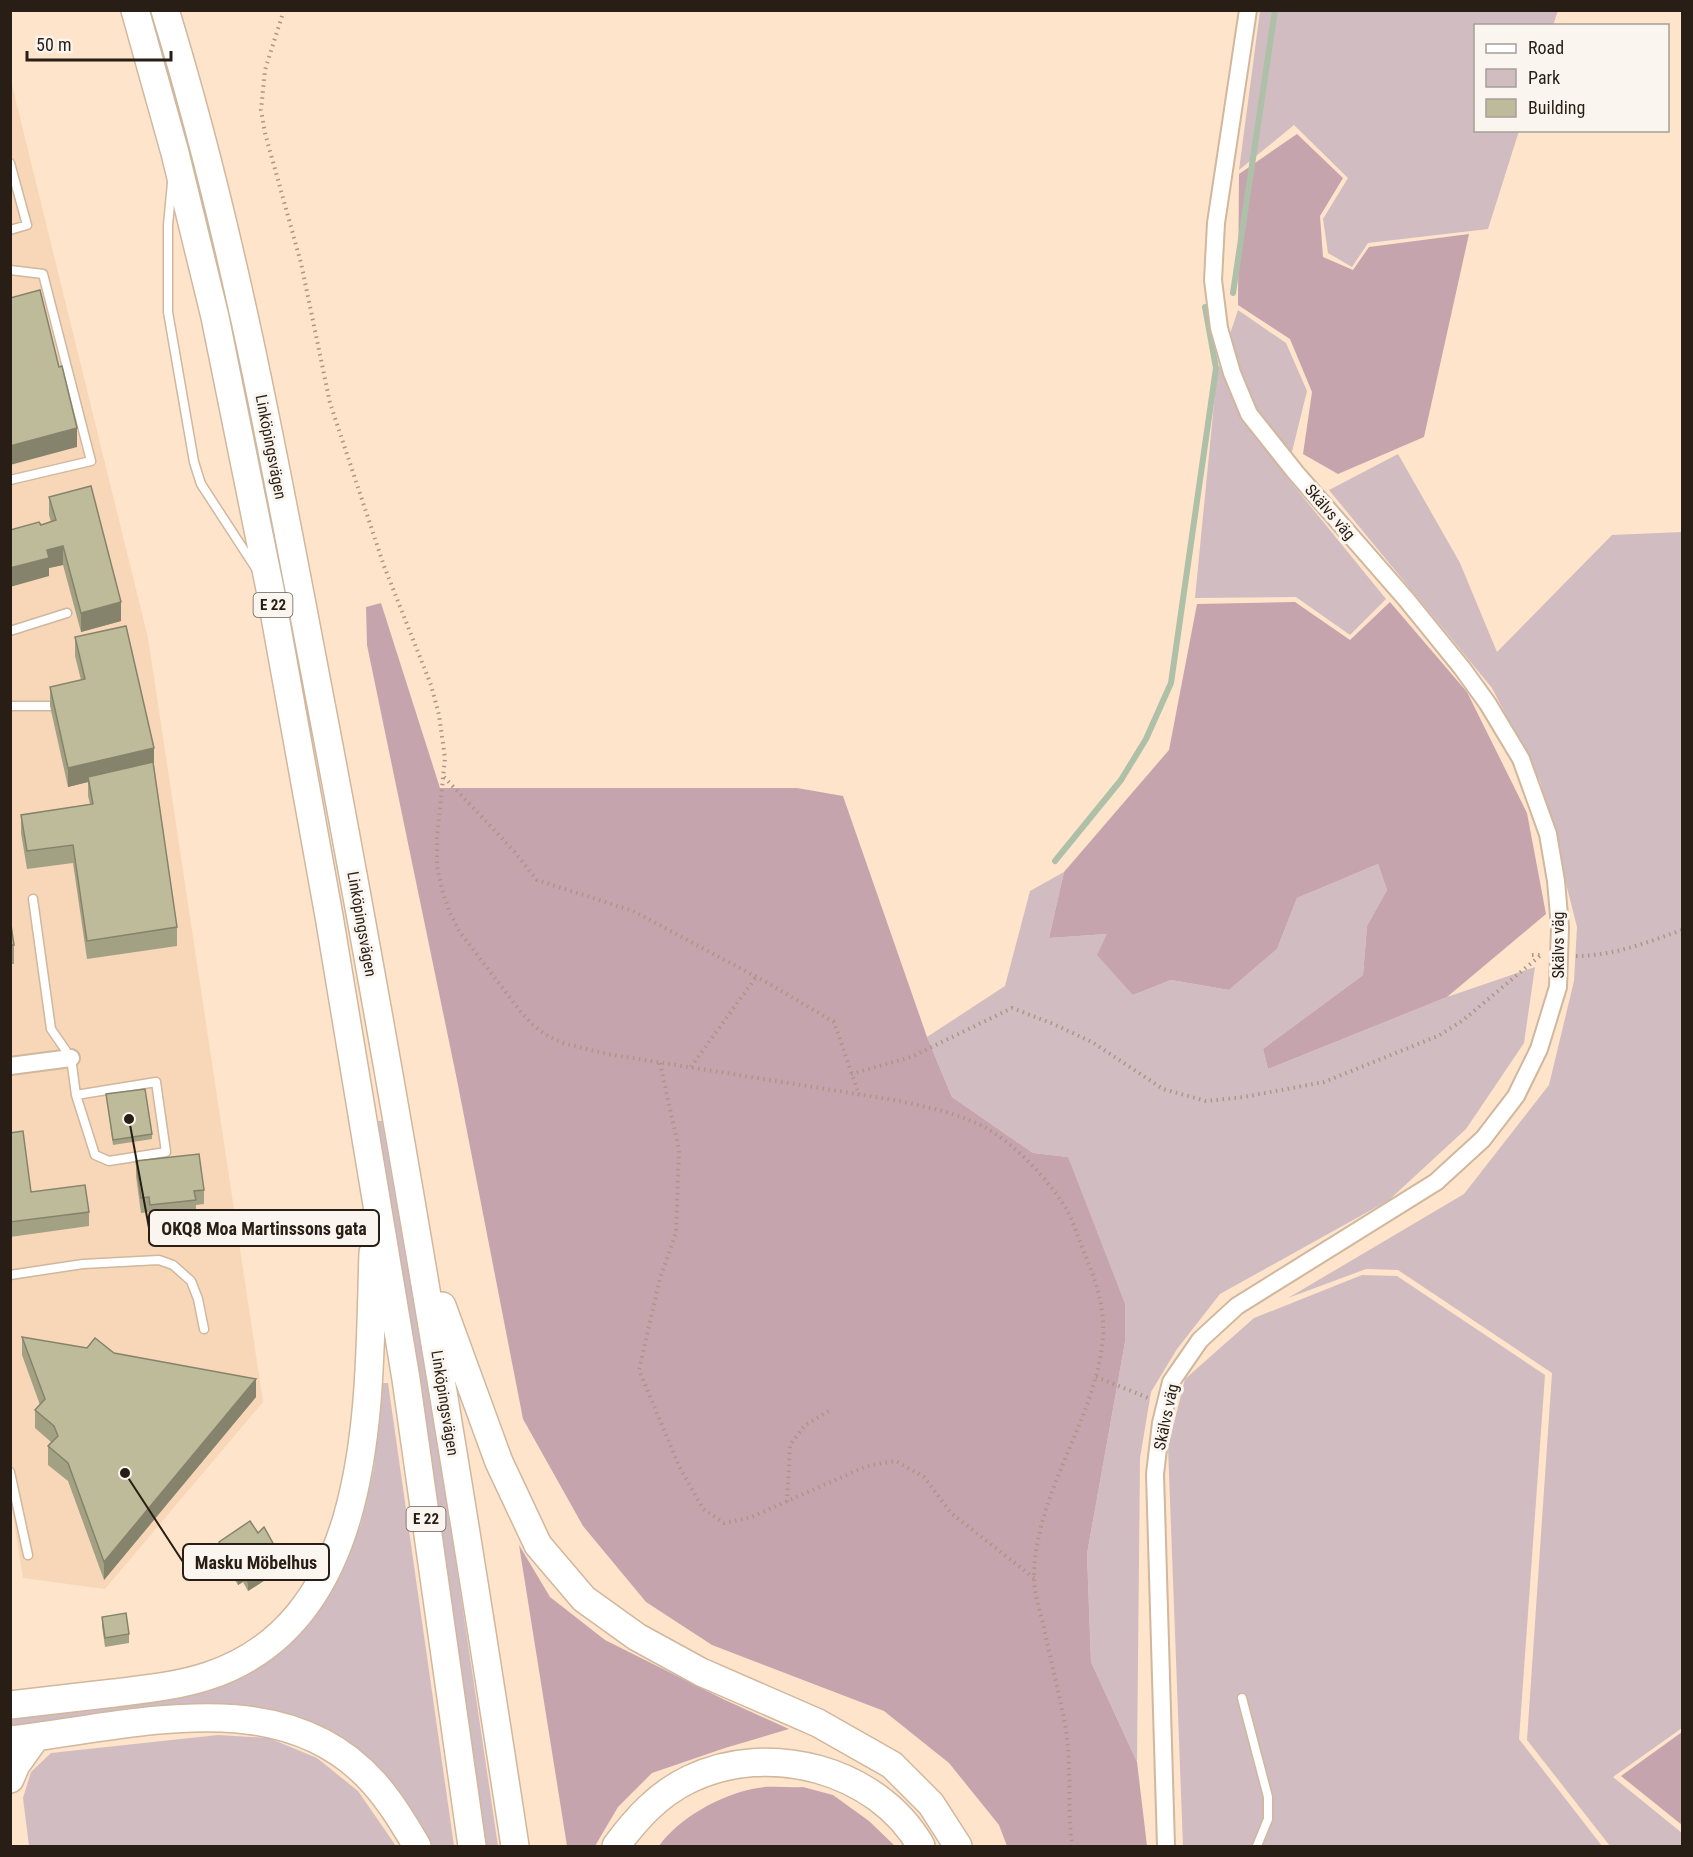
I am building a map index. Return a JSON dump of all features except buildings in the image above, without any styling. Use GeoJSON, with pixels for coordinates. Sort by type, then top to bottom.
{"type":"FeatureCollection","features":[{"type":"Feature","properties":{"kind":"highway","name":"Linköpingsvägen"},"geometry":{"type":"LineString","coordinates":[[165,10],[172,23],[244,311],[358,899],[419,1242],[515,1846]]}},
{"type":"Feature","properties":{"kind":"highway","name":"Linköpingsvägen"},"geometry":{"type":"LineString","coordinates":[[135,15],[175,153],[215,317],[270,589],[329,916],[406,1379],[472,1846]]}},
{"type":"Feature","properties":{"kind":"highway"},"geometry":{"type":"LineString","coordinates":[[10,1705],[176,1684],[210,1675],[250,1656],[280,1633],[310,1599],[332,1559],[349,1513],[358,1474],[369,1381],[375,1192]]}},
{"type":"Feature","properties":{"kind":"highway"},"geometry":{"type":"LineString","coordinates":[[419,1242],[500,1462],[538,1545],[584,1599],[637,1637],[701,1672],[818,1723],[892,1765],[931,1804],[958,1846]]}},
{"type":"Feature","properties":{"kind":"highway"},"geometry":{"type":"LineString","coordinates":[[10,1779],[23,1739],[139,1723],[212,1717],[252,1719],[284,1726],[319,1739],[349,1760],[373,1781],[397,1812],[417,1846]]}},
{"type":"Feature","properties":{"kind":"highway"},"geometry":{"type":"LineString","coordinates":[[615,1846],[636,1819],[662,1796],[690,1779],[719,1769],[750,1763],[782,1763],[812,1767],[843,1778],[872,1795],[895,1814],[921,1846]]}},
{"type":"Feature","properties":{"kind":"street","name":"Skälvs väg"},"geometry":{"type":"LineString","coordinates":[[1166,1846],[1155,1474],[1161,1423],[1171,1382],[1200,1340],[1237,1306],[1436,1182],[1482,1139],[1516,1096],[1539,1049],[1558,987],[1560,927],[1556,881],[1548,834],[1521,759],[1488,704],[1462,669],[1406,599],[1249,414],[1232,373],[1219,328],[1213,280],[1215,235],[1248,10]]}},
{"type":"Feature","properties":{"kind":"street"},"geometry":{"type":"LineString","coordinates":[[10,1066],[71,1058]]}},
{"type":"Feature","properties":{"kind":"lane"},"geometry":{"type":"LineString","coordinates":[[175,153],[168,225],[168,312],[194,462],[201,484],[270,589]]}},
{"type":"Feature","properties":{"kind":"lane"},"geometry":{"type":"LineString","coordinates":[[10,163],[27,225],[10,230]]}},
{"type":"Feature","properties":{"kind":"lane"},"geometry":{"type":"LineString","coordinates":[[10,270],[43,274],[91,461],[10,480]]}},
{"type":"Feature","properties":{"kind":"lane"},"geometry":{"type":"LineString","coordinates":[[10,631],[67,613]]}},
{"type":"Feature","properties":{"kind":"lane"},"geometry":{"type":"LineString","coordinates":[[10,706],[50,706]]}},
{"type":"Feature","properties":{"kind":"lane"},"geometry":{"type":"LineString","coordinates":[[33,899],[51,1029],[71,1058],[76,1095],[95,1155],[109,1161],[166,1152],[156,1082],[76,1095]]}},
{"type":"Feature","properties":{"kind":"lane"},"geometry":{"type":"LineString","coordinates":[[10,1275],[83,1264],[159,1260],[173,1265],[191,1281],[198,1299],[204,1329]]}},
{"type":"Feature","properties":{"kind":"lane"},"geometry":{"type":"LineString","coordinates":[[10,1472],[28,1556]]}},
{"type":"Feature","properties":{"kind":"lane"},"geometry":{"type":"LineString","coordinates":[[1242,1698],[1268,1797],[1268,1819],[1257,1846]]}},
{"type":"Feature","properties":{"kind":"path"},"geometry":{"type":"LineString","coordinates":[[282,10],[265,70],[261,110],[265,133],[301,263],[330,403],[384,566],[431,685],[440,715],[444,738],[444,776],[437,838],[437,866],[442,890],[459,931],[533,1025],[546,1035],[563,1043],[608,1054],[859,1095],[936,1111],[985,1128],[1011,1147],[1038,1172],[1069,1215],[1099,1291],[1102,1337],[1096,1377],[1087,1406],[1046,1508],[1037,1544],[1034,1578],[1067,1739],[1072,1846]]}},
{"type":"Feature","properties":{"kind":"path"},"geometry":{"type":"LineString","coordinates":[[444,776],[513,850],[537,880],[633,911],[756,977],[834,1023],[859,1095]]}},
{"type":"Feature","properties":{"kind":"path"},"geometry":{"type":"LineString","coordinates":[[1532,955],[1592,956],[1633,947],[1683,930]]}},
{"type":"Feature","properties":{"kind":"path"},"geometry":{"type":"LineString","coordinates":[[852,1074],[911,1057],[1012,1008],[1092,1042],[1163,1089],[1206,1101],[1244,1098],[1324,1082],[1438,1036],[1462,1021],[1540,955]]}},
{"type":"Feature","properties":{"kind":"path"},"geometry":{"type":"LineString","coordinates":[[691,1067],[756,977]]}},
{"type":"Feature","properties":{"kind":"path"},"geometry":{"type":"LineString","coordinates":[[660,1062],[679,1150],[676,1233],[660,1278],[639,1370],[679,1466],[703,1509],[724,1523],[749,1518],[867,1466],[896,1461],[924,1477],[951,1513],[1034,1578]]}},
{"type":"Feature","properties":{"kind":"path"},"geometry":{"type":"LineString","coordinates":[[1096,1377],[1166,1404]]}},
{"type":"Feature","properties":{"kind":"path"},"geometry":{"type":"LineString","coordinates":[[787,1502],[790,1445],[806,1425],[829,1411]]}},
{"type":"Feature","properties":{"kind":"shaded area"},"geometry":{"type":"Polygon","coordinates":[[[10,77],[148,638],[263,1402],[105,1589],[23,1578],[11,1503],[10,77]]]}},
{"type":"Feature","properties":{"kind":"shaded area"},"geometry":{"type":"Polygon","coordinates":[[[1297,134],[1343,178],[1320,216],[1323,257],[1353,270],[1369,247],[1469,234],[1424,437],[1338,474],[1303,454],[1312,392],[1290,339],[1238,305],[1239,174],[1297,134]]]}},
{"type":"Feature","properties":{"kind":"shaded area"},"geometry":{"type":"Polygon","coordinates":[[[1295,602],[1350,640],[1390,602],[1467,692],[1527,813],[1546,914],[1447,997],[1268,1069],[1263,1049],[1363,975],[1367,926],[1387,890],[1378,864],[1297,898],[1277,949],[1229,990],[1171,980],[1133,995],[1097,955],[1107,934],[1049,938],[1064,872],[1169,750],[1197,604],[1295,602]]]}},
{"type":"Feature","properties":{"kind":"shaded area"},"geometry":{"type":"Polygon","coordinates":[[[381,603],[440,788],[797,788],[843,796],[927,1037],[952,1097],[1033,1153],[1068,1157],[1125,1304],[1125,1342],[1087,1554],[1091,1662],[1137,1762],[1147,1846],[1007,1846],[999,1825],[949,1763],[884,1711],[712,1645],[646,1602],[583,1526],[523,1419],[457,1080],[367,645],[366,607],[381,603]]]}},
{"type":"Feature","properties":{"kind":"shaded area"},"geometry":{"type":"Polygon","coordinates":[[[519,1545],[550,1597],[605,1640],[789,1729],[652,1773],[618,1807],[595,1846],[567,1846],[519,1545]]]}},
{"type":"Feature","properties":{"kind":"shaded area"},"geometry":{"type":"Polygon","coordinates":[[[1682,1732],[1682,1825],[1621,1776],[1682,1732]]]}},
{"type":"Feature","properties":{"kind":"shaded area"},"geometry":{"type":"Polygon","coordinates":[[[803,1787],[833,1795],[869,1821],[895,1846],[659,1846],[677,1826],[726,1797],[758,1788],[803,1787]]]}},
{"type":"Feature","properties":{"kind":"green space"},"geometry":{"type":"Polygon","coordinates":[[[1260,11],[1558,11],[1553,24],[1474,24],[1474,132],[1519,132],[1488,229],[1368,243],[1352,267],[1328,253],[1323,219],[1348,178],[1294,125],[1239,170],[1260,11]]]}},
{"type":"Feature","properties":{"kind":"green space"},"geometry":{"type":"Polygon","coordinates":[[[1238,310],[1286,343],[1307,391],[1286,476],[1386,599],[1350,635],[1296,597],[1195,598],[1217,373],[1238,310]]]}},
{"type":"Feature","properties":{"kind":"green space"},"geometry":{"type":"Polygon","coordinates":[[[1398,454],[1460,563],[1497,652],[1612,535],[1682,532],[1682,1728],[1613,1777],[1682,1833],[1682,1846],[1610,1846],[1527,1740],[1552,1373],[1398,1270],[1366,1269],[1288,1298],[1464,1194],[1549,1085],[1574,981],[1577,927],[1540,781],[1492,688],[1329,490],[1398,454]]]}},
{"type":"Feature","properties":{"kind":"green space"},"geometry":{"type":"Polygon","coordinates":[[[1378,864],[1387,890],[1367,926],[1363,975],[1263,1049],[1268,1069],[1447,997],[1535,967],[1524,1043],[1466,1129],[1389,1200],[1220,1294],[1177,1349],[1151,1392],[1140,1458],[1137,1762],[1091,1662],[1087,1554],[1125,1342],[1068,1157],[1033,1153],[952,1097],[927,1037],[1005,986],[1030,891],[1064,872],[1049,938],[1107,934],[1133,995],[1171,980],[1229,990],[1277,949],[1297,898],[1378,864]]]}},
{"type":"Feature","properties":{"kind":"green space"},"geometry":{"type":"Polygon","coordinates":[[[378,1121],[382,1121],[436,1428],[498,1846],[486,1846],[378,1121]]]}},
{"type":"Feature","properties":{"kind":"green space"},"geometry":{"type":"Polygon","coordinates":[[[1362,1275],[1397,1276],[1545,1375],[1519,1739],[1602,1846],[1183,1846],[1168,1447],[1185,1379],[1254,1318],[1362,1275]]]}},
{"type":"Feature","properties":{"kind":"green space"},"geometry":{"type":"Polygon","coordinates":[[[383,1383],[388,1383],[454,1846],[431,1846],[407,1804],[319,1728],[268,1710],[209,1708],[12,1728],[11,1720],[14,1716],[191,1694],[229,1681],[270,1657],[309,1620],[340,1577],[361,1524],[374,1468],[383,1383]]]}},
{"type":"Feature","properties":{"kind":"green space"},"geometry":{"type":"Polygon","coordinates":[[[218,1735],[269,1738],[317,1758],[358,1791],[396,1846],[29,1846],[23,1798],[31,1772],[51,1753],[218,1735]]]}},
{"type":"Feature","properties":{"kind":"waterway"},"geometry":{"type":"LineString","coordinates":[[1233,293],[1275,10]]}},
{"type":"Feature","properties":{"kind":"waterway"},"geometry":{"type":"LineString","coordinates":[[1055,861],[1121,780],[1146,739],[1171,683],[1216,368],[1205,307]]}},
{"type":"Feature","properties":{"kind":"place","name":"OKQ8 Moa Martinssons gata"},"geometry":{"type":"Point","coordinates":[129,1119]}},
{"type":"Feature","properties":{"kind":"place","name":"Masku Möbelhus"},"geometry":{"type":"Point","coordinates":[125,1473]}}]}
